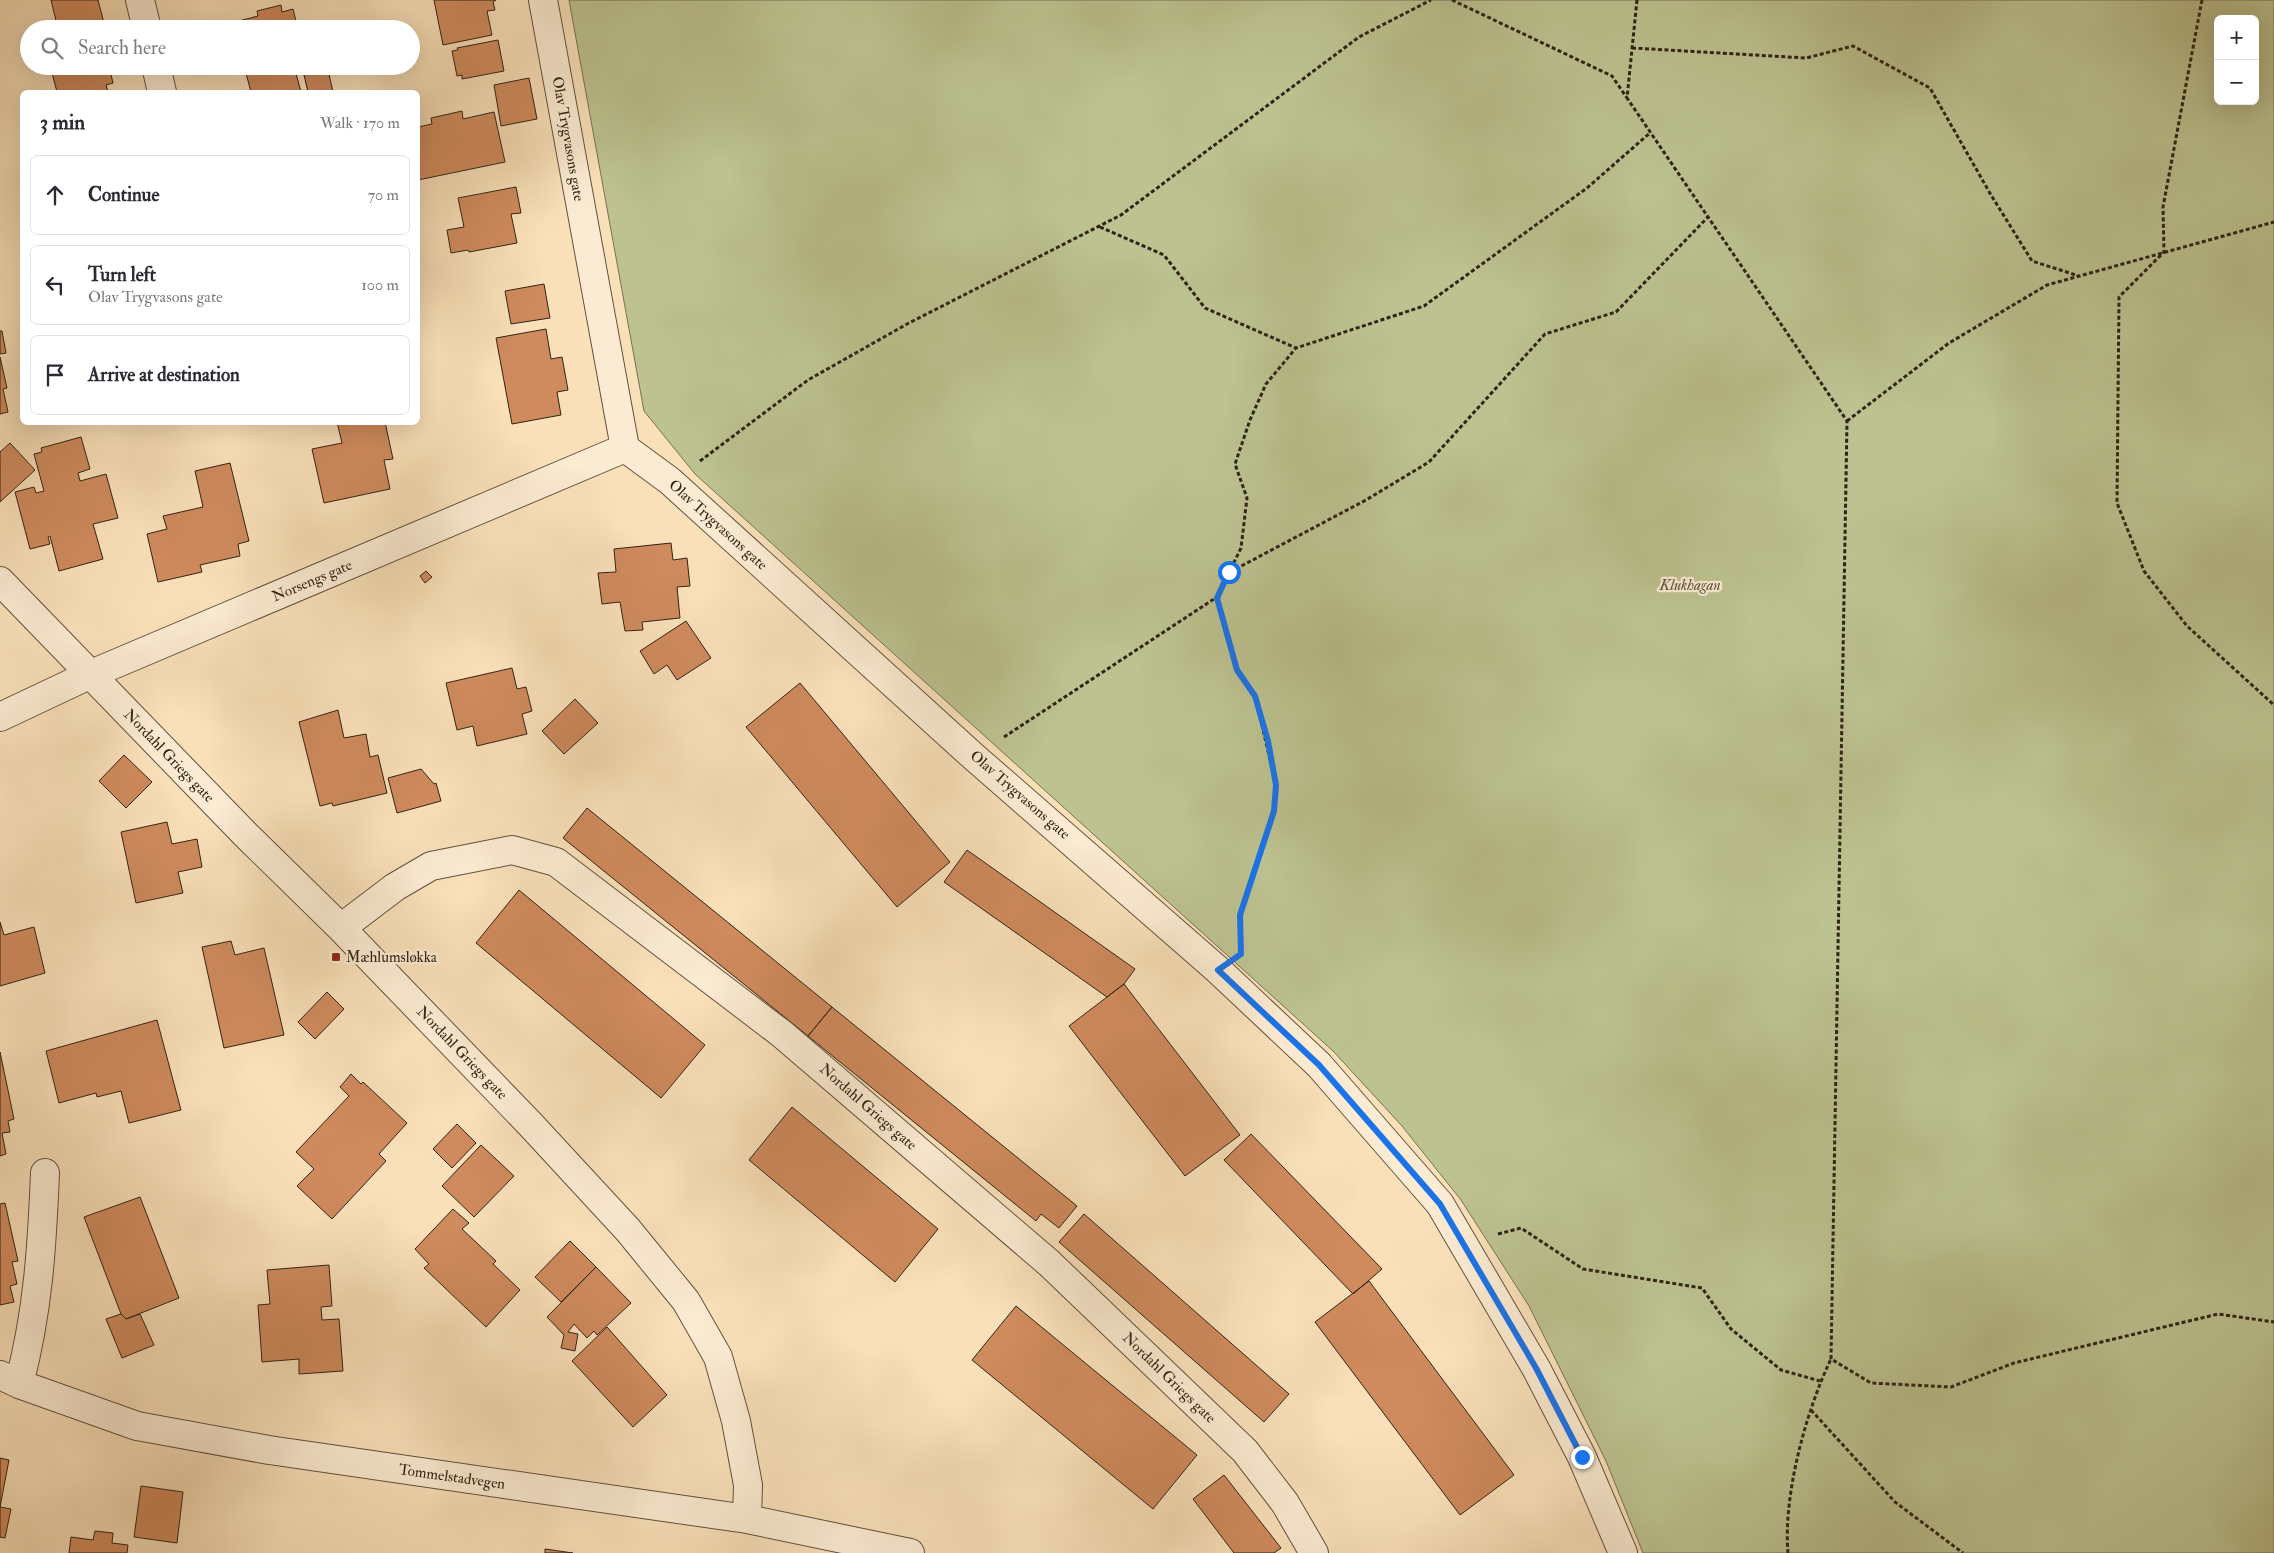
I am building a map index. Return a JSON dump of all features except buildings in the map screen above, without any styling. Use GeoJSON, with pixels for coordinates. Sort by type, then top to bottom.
{"type":"FeatureCollection","features":[{"type":"Feature","properties":{"kind":"street"},"geometry":{"type":"LineString","coordinates":[[140,0],[145,20]]}},
{"type":"Feature","properties":{"kind":"street","name":"Olav Trygvasons gate"},"geometry":{"type":"LineString","coordinates":[[543,0],[625,448],[670,481],[974,757],[1218,970],[1319,1065],[1440,1204],[1536,1368],[1574,1441],[1623,1553]]}},
{"type":"Feature","properties":{"kind":"street"},"geometry":{"type":"LineString","coordinates":[[158,75],[162,90]]}},
{"type":"Feature","properties":{"kind":"street","name":"Norsengs gate"},"geometry":{"type":"LineString","coordinates":[[0,717],[90,675],[625,448]]}},
{"type":"Feature","properties":{"kind":"street","name":"Nordahl Griegs gate"},"geometry":{"type":"LineString","coordinates":[[0,581],[246,835],[341,928],[622,1223],[686,1301],[718,1357],[736,1421],[748,1485],[747,1518]]}},
{"type":"Feature","properties":{"kind":"street","name":"Nordahl Griegs gate"},"geometry":{"type":"LineString","coordinates":[[341,928],[395,887],[431,866],[512,850],[556,862],[782,1034],[1049,1263],[1245,1452],[1285,1503],[1314,1553]]}},
{"type":"Feature","properties":{"kind":"street"},"geometry":{"type":"LineString","coordinates":[[10,1379],[31,1342],[41,1265],[45,1173]]}},
{"type":"Feature","properties":{"kind":"street","name":"Tommelstadvegen"},"geometry":{"type":"LineString","coordinates":[[10,1379],[137,1426],[269,1450],[747,1518],[910,1553]]}},
{"type":"Feature","properties":{"kind":"path"},"geometry":{"type":"LineString","coordinates":[[670,481],[808,380],[907,324],[1121,215],[1359,37],[1431,0]]}},
{"type":"Feature","properties":{"kind":"path"},"geometry":{"type":"LineString","coordinates":[[1452,0],[1612,76],[1848,421],[1831,1359],[1820,1381],[1801,1438],[1786,1531],[1788,1553]]}},
{"type":"Feature","properties":{"kind":"path"},"geometry":{"type":"LineString","coordinates":[[1627,98],[1637,0]]}},
{"type":"Feature","properties":{"kind":"path"},"geometry":{"type":"LineString","coordinates":[[2202,0],[2162,207],[2164,252],[2119,297],[2117,503],[2144,571],[2187,626],[2274,705]]}},
{"type":"Feature","properties":{"kind":"path"},"geometry":{"type":"LineString","coordinates":[[1632,48],[1806,58],[1852,46],[1930,88],[1991,195],[2032,261],[2079,276]]}},
{"type":"Feature","properties":{"kind":"path"},"geometry":{"type":"LineString","coordinates":[[974,757],[1217,598],[1241,548],[1247,498],[1235,464],[1250,420],[1266,384],[1296,348],[1424,306],[1587,188],[1651,132]]}},
{"type":"Feature","properties":{"kind":"path"},"geometry":{"type":"LineString","coordinates":[[1229,572],[1366,500],[1428,462],[1545,334],[1616,312],[1708,217]]}},
{"type":"Feature","properties":{"kind":"path"},"geometry":{"type":"LineString","coordinates":[[1848,421],[1948,343],[2047,285],[2274,222]]}},
{"type":"Feature","properties":{"kind":"path"},"geometry":{"type":"LineString","coordinates":[[1100,226],[1164,255],[1205,308],[1296,348]]}},
{"type":"Feature","properties":{"kind":"path"},"geometry":{"type":"LineString","coordinates":[[1217,598],[1237,670],[1255,696],[1268,741],[1276,785],[1274,811],[1240,915],[1241,954],[1218,970]]}},
{"type":"Feature","properties":{"kind":"path"},"geometry":{"type":"LineString","coordinates":[[1470,1254],[1496,1235],[1521,1228],[1583,1269],[1702,1288],[1731,1329],[1781,1370],[1820,1381]]}},
{"type":"Feature","properties":{"kind":"path"},"geometry":{"type":"LineString","coordinates":[[1831,1359],[1871,1384],[1952,1388],[2014,1363],[2218,1314],[2274,1322]]}},
{"type":"Feature","properties":{"kind":"path"},"geometry":{"type":"LineString","coordinates":[[1811,1410],[1895,1502],[1963,1553]]}},
{"type":"Feature","properties":{"kind":"green space","name":"Klukhagan"},"geometry":{"type":"Polygon","coordinates":[[[569,0],[2274,0],[2274,1553],[1643,1553],[1606,1461],[1529,1306],[1461,1200],[1402,1126],[1333,1051],[695,474],[644,411],[569,0]]]}},
{"type":"Feature","properties":{"kind":"place","name":"Mæhlumsløkka"},"geometry":{"type":"Point","coordinates":[336,957]}},
{"type":"Feature","properties":{"kind":"route"},"geometry":{"type":"LineString","coordinates":[[1229,572],[1217,598],[1237,670],[1255,696],[1268,741],[1276,785],[1274,811],[1240,915],[1241,954],[1218,970],[1319,1065],[1440,1204],[1536,1368],[1582,1457]]}}]}
